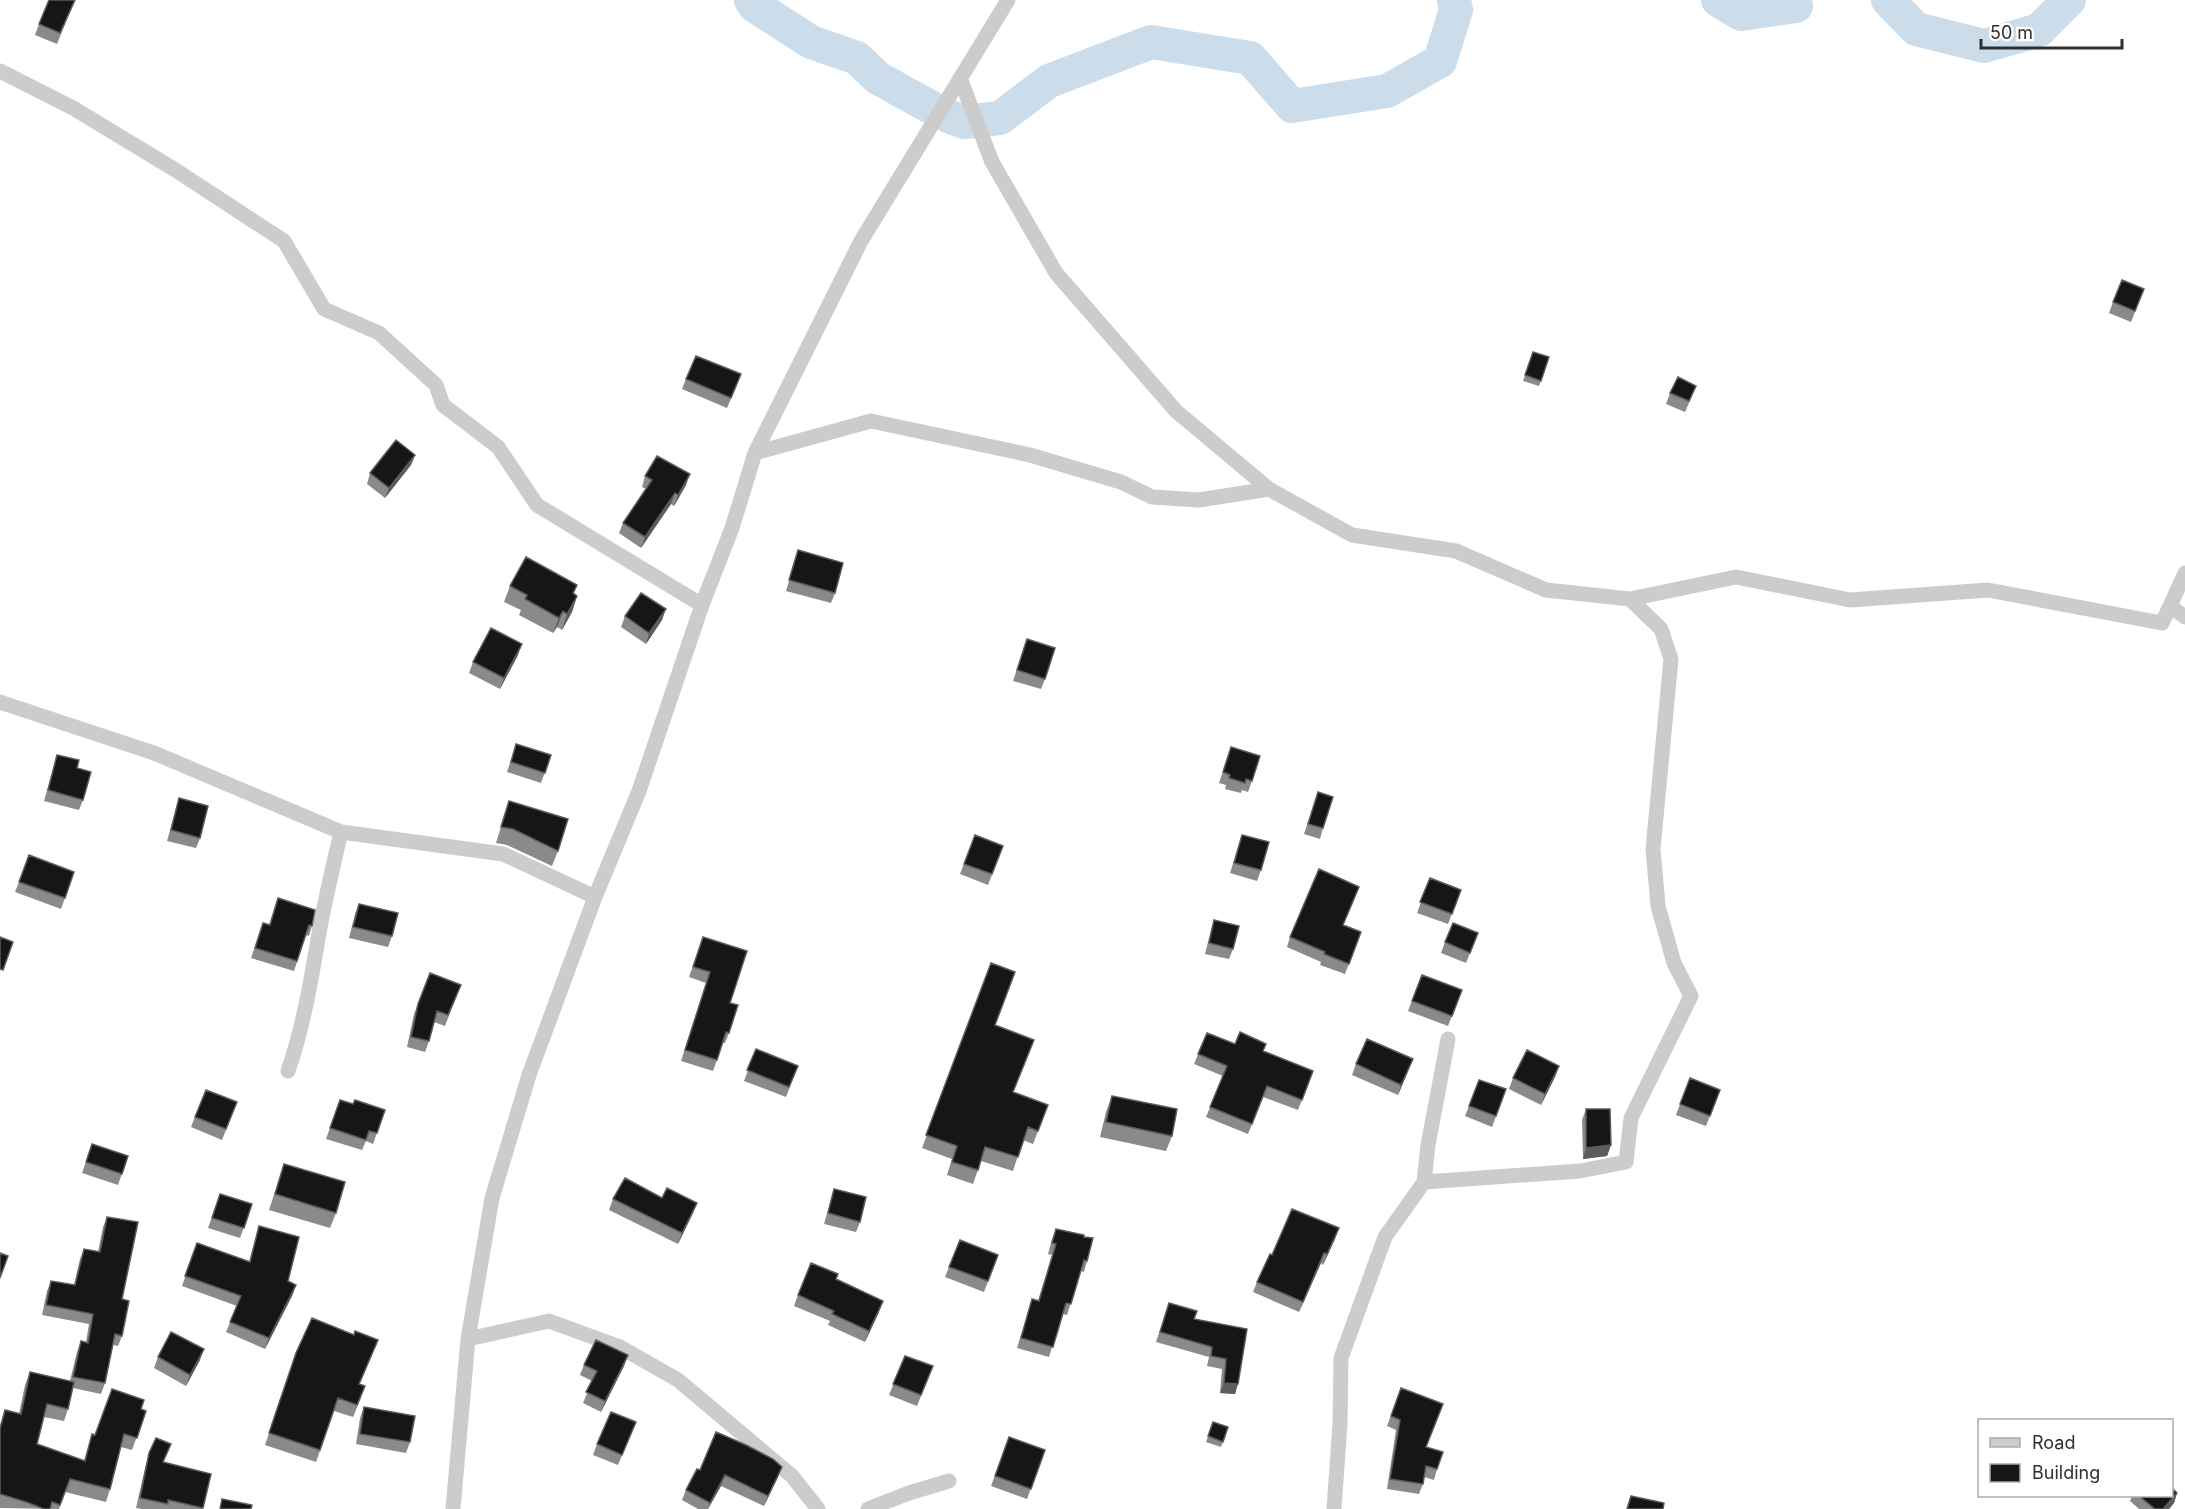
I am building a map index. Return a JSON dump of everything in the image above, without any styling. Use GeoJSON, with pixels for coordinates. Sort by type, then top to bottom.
{"type":"FeatureCollection","features":[{"type":"Feature","properties":{"kind":"street"},"geometry":{"type":"LineString","coordinates":[[453,1509],[468,1339],[492,1198],[528,1075],[595,897],[639,791],[702,605],[732,528],[754,453],[861,241],[1008,0]]}},
{"type":"Feature","properties":{"kind":"street"},"geometry":{"type":"LineString","coordinates":[[0,71],[73,108],[177,171],[284,241],[324,309],[379,333],[436,385],[443,405],[498,447],[537,505],[702,605]]}},
{"type":"Feature","properties":{"kind":"street"},"geometry":{"type":"LineString","coordinates":[[960,78],[992,162],[1056,273],[1176,411],[1269,489],[1352,535],[1456,551],[1546,590],[1630,598],[1736,577],[1850,600],[1988,590],[2162,623],[2185,573]]}},
{"type":"Feature","properties":{"kind":"street"},"geometry":{"type":"LineString","coordinates":[[754,453],[871,421],[1029,454],[1121,482],[1152,497],[1199,500],[1269,489]]}},
{"type":"Feature","properties":{"kind":"street"},"geometry":{"type":"LineString","coordinates":[[1424,1182],[1580,1171],[1626,1162],[1631,1118],[1690,996],[1674,963],[1658,906],[1653,849],[1671,659],[1661,629],[1630,598]]}},
{"type":"Feature","properties":{"kind":"street"},"geometry":{"type":"LineString","coordinates":[[2169,606],[2185,617]]}},
{"type":"Feature","properties":{"kind":"street"},"geometry":{"type":"LineString","coordinates":[[0,702],[153,753],[341,832],[503,854],[595,897]]}},
{"type":"Feature","properties":{"kind":"street"},"geometry":{"type":"LineString","coordinates":[[288,1071],[300,1038],[312,985],[321,922],[341,832]]}},
{"type":"Feature","properties":{"kind":"street"},"geometry":{"type":"LineString","coordinates":[[1334,1509],[1340,1424],[1341,1359],[1385,1237],[1424,1182],[1428,1145],[1448,1039]]}},
{"type":"Feature","properties":{"kind":"street"},"geometry":{"type":"LineString","coordinates":[[468,1339],[549,1321],[620,1347],[678,1380],[792,1476],[818,1509]]}},
{"type":"Feature","properties":{"kind":"street"},"geometry":{"type":"LineString","coordinates":[[868,1509],[949,1481]]}},
{"type":"Feature","properties":{"kind":"building"},"geometry":{"type":"Polygon","coordinates":[[[49,0],[75,0],[60,33],[39,24],[49,0]]]}},
{"type":"Feature","properties":{"kind":"building"},"geometry":{"type":"Polygon","coordinates":[[[2122,280],[2144,289],[2135,311],[2113,302],[2122,280]]]}},
{"type":"Feature","properties":{"kind":"building"},"geometry":{"type":"Polygon","coordinates":[[[1533,352],[1549,357],[1541,381],[1525,375],[1533,352]]]}},
{"type":"Feature","properties":{"kind":"building"},"geometry":{"type":"Polygon","coordinates":[[[696,356],[741,374],[731,398],[686,379],[696,356]]]}},
{"type":"Feature","properties":{"kind":"building"},"geometry":{"type":"Polygon","coordinates":[[[1678,377],[1696,386],[1689,401],[1670,393],[1678,377]]]}},
{"type":"Feature","properties":{"kind":"building"},"geometry":{"type":"Polygon","coordinates":[[[396,440],[415,455],[389,488],[370,473],[396,440]]]}},
{"type":"Feature","properties":{"kind":"building"},"geometry":{"type":"Polygon","coordinates":[[[657,456],[690,474],[678,495],[675,493],[645,537],[623,523],[652,480],[645,476],[657,456]]]}},
{"type":"Feature","properties":{"kind":"building"},"geometry":{"type":"Polygon","coordinates":[[[798,550],[843,563],[835,593],[789,580],[798,550]]]}},
{"type":"Feature","properties":{"kind":"building"},"geometry":{"type":"Polygon","coordinates":[[[526,557],[577,585],[573,593],[577,596],[567,614],[563,611],[559,618],[525,599],[527,595],[510,586],[526,557]]]}},
{"type":"Feature","properties":{"kind":"building"},"geometry":{"type":"Polygon","coordinates":[[[641,593],[666,609],[649,633],[625,616],[641,593]]]}},
{"type":"Feature","properties":{"kind":"building"},"geometry":{"type":"Polygon","coordinates":[[[491,628],[522,644],[504,678],[473,662],[491,628]]]}},
{"type":"Feature","properties":{"kind":"building"},"geometry":{"type":"Polygon","coordinates":[[[1027,639],[1055,648],[1045,679],[1017,670],[1027,639]]]}},
{"type":"Feature","properties":{"kind":"building"},"geometry":{"type":"Polygon","coordinates":[[[516,744],[551,755],[545,773],[511,762],[516,744]]]}},
{"type":"Feature","properties":{"kind":"building"},"geometry":{"type":"Polygon","coordinates":[[[1231,747],[1260,756],[1252,781],[1246,779],[1245,783],[1229,778],[1230,775],[1223,772],[1231,747]]]}},
{"type":"Feature","properties":{"kind":"building"},"geometry":{"type":"Polygon","coordinates":[[[57,755],[79,760],[77,768],[91,772],[83,800],[48,790],[57,755]]]}},
{"type":"Feature","properties":{"kind":"building"},"geometry":{"type":"Polygon","coordinates":[[[1318,792],[1333,797],[1323,828],[1308,824],[1318,792]]]}},
{"type":"Feature","properties":{"kind":"building"},"geometry":{"type":"Polygon","coordinates":[[[179,798],[208,806],[200,838],[171,830],[179,798]]]}},
{"type":"Feature","properties":{"kind":"building"},"geometry":{"type":"Polygon","coordinates":[[[509,801],[568,819],[558,851],[513,829],[501,827],[509,801]]]}},
{"type":"Feature","properties":{"kind":"building"},"geometry":{"type":"Polygon","coordinates":[[[975,835],[1003,846],[992,874],[964,864],[975,835]]]}},
{"type":"Feature","properties":{"kind":"building"},"geometry":{"type":"Polygon","coordinates":[[[1242,835],[1269,842],[1261,870],[1234,863],[1242,835]]]}},
{"type":"Feature","properties":{"kind":"building"},"geometry":{"type":"Polygon","coordinates":[[[29,855],[74,872],[65,898],[19,882],[29,855]]]}},
{"type":"Feature","properties":{"kind":"building"},"geometry":{"type":"Polygon","coordinates":[[[1319,869],[1359,887],[1343,925],[1361,932],[1349,964],[1290,937],[1319,869]]]}},
{"type":"Feature","properties":{"kind":"building"},"geometry":{"type":"Polygon","coordinates":[[[1430,878],[1461,890],[1452,914],[1420,902],[1430,878]]]}},
{"type":"Feature","properties":{"kind":"building"},"geometry":{"type":"Polygon","coordinates":[[[278,898],[315,910],[312,926],[309,925],[297,961],[255,948],[263,923],[270,925],[278,898]]]}},
{"type":"Feature","properties":{"kind":"building"},"geometry":{"type":"Polygon","coordinates":[[[359,904],[398,913],[392,936],[353,927],[359,904]]]}},
{"type":"Feature","properties":{"kind":"building"},"geometry":{"type":"Polygon","coordinates":[[[1214,920],[1239,926],[1233,949],[1209,943],[1214,920]]]}},
{"type":"Feature","properties":{"kind":"building"},"geometry":{"type":"Polygon","coordinates":[[[1453,923],[1478,933],[1470,953],[1445,942],[1453,923]]]}},
{"type":"Feature","properties":{"kind":"building"},"geometry":{"type":"Polygon","coordinates":[[[0,937],[13,942],[3,970],[0,969],[0,937]]]}},
{"type":"Feature","properties":{"kind":"building"},"geometry":{"type":"Polygon","coordinates":[[[703,937],[747,951],[730,1003],[738,1005],[717,1060],[685,1050],[710,972],[693,967],[703,937]]]}},
{"type":"Feature","properties":{"kind":"building"},"geometry":{"type":"Polygon","coordinates":[[[991,963],[1015,972],[995,1025],[1034,1040],[1013,1092],[1048,1105],[1038,1131],[1028,1127],[1018,1157],[985,1147],[978,1170],[952,1162],[957,1146],[926,1135],[991,963]]]}},
{"type":"Feature","properties":{"kind":"building"},"geometry":{"type":"Polygon","coordinates":[[[430,973],[461,985],[448,1015],[437,1011],[429,1041],[411,1037],[418,1004],[430,973]]]}},
{"type":"Feature","properties":{"kind":"building"},"geometry":{"type":"Polygon","coordinates":[[[1422,975],[1462,990],[1452,1016],[1412,1001],[1422,975]]]}},
{"type":"Feature","properties":{"kind":"building"},"geometry":{"type":"Polygon","coordinates":[[[1240,1032],[1266,1044],[1263,1051],[1313,1071],[1302,1100],[1267,1086],[1252,1124],[1210,1107],[1227,1066],[1198,1054],[1207,1033],[1235,1044],[1240,1032]]]}},
{"type":"Feature","properties":{"kind":"building"},"geometry":{"type":"Polygon","coordinates":[[[1367,1039],[1413,1059],[1401,1085],[1356,1064],[1367,1039]]]}},
{"type":"Feature","properties":{"kind":"building"},"geometry":{"type":"Polygon","coordinates":[[[756,1049],[798,1066],[789,1087],[747,1070],[756,1049]]]}},
{"type":"Feature","properties":{"kind":"building"},"geometry":{"type":"Polygon","coordinates":[[[1527,1050],[1559,1066],[1545,1094],[1513,1078],[1527,1050]]]}},
{"type":"Feature","properties":{"kind":"building"},"geometry":{"type":"Polygon","coordinates":[[[1690,1078],[1720,1090],[1710,1116],[1680,1104],[1690,1078]]]}},
{"type":"Feature","properties":{"kind":"building"},"geometry":{"type":"Polygon","coordinates":[[[1479,1080],[1506,1089],[1496,1116],[1469,1106],[1479,1080]]]}},
{"type":"Feature","properties":{"kind":"building"},"geometry":{"type":"Polygon","coordinates":[[[206,1090],[237,1102],[226,1129],[195,1117],[206,1090]]]}},
{"type":"Feature","properties":{"kind":"building"},"geometry":{"type":"Polygon","coordinates":[[[1112,1096],[1177,1109],[1172,1136],[1106,1122],[1112,1096]]]}},
{"type":"Feature","properties":{"kind":"building"},"geometry":{"type":"Polygon","coordinates":[[[340,1100],[353,1104],[355,1100],[385,1110],[377,1133],[369,1131],[366,1140],[330,1128],[340,1100]]]}},
{"type":"Feature","properties":{"kind":"building"},"geometry":{"type":"Polygon","coordinates":[[[1586,1109],[1610,1109],[1611,1145],[1586,1148],[1586,1109]]]}},
{"type":"Feature","properties":{"kind":"building"},"geometry":{"type":"Polygon","coordinates":[[[92,1144],[128,1156],[122,1174],[86,1162],[92,1144]]]}},
{"type":"Feature","properties":{"kind":"building"},"geometry":{"type":"Polygon","coordinates":[[[284,1164],[345,1182],[336,1213],[275,1194],[284,1164]]]}},
{"type":"Feature","properties":{"kind":"building"},"geometry":{"type":"Polygon","coordinates":[[[625,1178],[662,1198],[667,1188],[697,1203],[682,1233],[613,1199],[625,1178]]]}},
{"type":"Feature","properties":{"kind":"building"},"geometry":{"type":"Polygon","coordinates":[[[834,1189],[866,1197],[860,1222],[828,1213],[834,1189]]]}},
{"type":"Feature","properties":{"kind":"building"},"geometry":{"type":"Polygon","coordinates":[[[220,1194],[252,1204],[244,1228],[212,1218],[220,1194]]]}},
{"type":"Feature","properties":{"kind":"building"},"geometry":{"type":"Polygon","coordinates":[[[1292,1209],[1339,1228],[1327,1254],[1324,1253],[1303,1302],[1257,1282],[1270,1254],[1272,1255],[1292,1209]]]}},
{"type":"Feature","properties":{"kind":"building"},"geometry":{"type":"Polygon","coordinates":[[[107,1217],[138,1222],[122,1299],[129,1301],[122,1336],[115,1334],[105,1383],[73,1377],[81,1341],[88,1343],[93,1314],[46,1305],[51,1281],[75,1285],[84,1249],[100,1252],[107,1217]]]}},
{"type":"Feature","properties":{"kind":"building"},"geometry":{"type":"Polygon","coordinates":[[[259,1226],[299,1237],[288,1281],[296,1285],[269,1338],[230,1322],[241,1296],[185,1276],[197,1243],[250,1262],[259,1226]]]}},
{"type":"Feature","properties":{"kind":"building"},"geometry":{"type":"Polygon","coordinates":[[[1056,1229],[1093,1238],[1071,1304],[1066,1303],[1053,1347],[1021,1338],[1032,1299],[1039,1301],[1056,1244],[1052,1243],[1056,1229]]]}},
{"type":"Feature","properties":{"kind":"building"},"geometry":{"type":"Polygon","coordinates":[[[960,1240],[998,1255],[988,1281],[949,1267],[960,1240]]]}},
{"type":"Feature","properties":{"kind":"building"},"geometry":{"type":"Polygon","coordinates":[[[0,1253],[8,1256],[0,1278],[0,1253]]]}},
{"type":"Feature","properties":{"kind":"building"},"geometry":{"type":"Polygon","coordinates":[[[811,1263],[838,1274],[836,1279],[883,1301],[869,1331],[832,1314],[834,1311],[798,1295],[811,1263]]]}},
{"type":"Feature","properties":{"kind":"building"},"geometry":{"type":"Polygon","coordinates":[[[1169,1303],[1197,1311],[1194,1319],[1247,1329],[1238,1384],[1224,1383],[1226,1359],[1211,1356],[1212,1347],[1160,1332],[1169,1303]]]}},
{"type":"Feature","properties":{"kind":"building"},"geometry":{"type":"Polygon","coordinates":[[[312,1318],[354,1335],[355,1331],[378,1340],[359,1384],[365,1386],[357,1405],[338,1398],[320,1450],[269,1433],[296,1353],[312,1318]]]}},
{"type":"Feature","properties":{"kind":"building"},"geometry":{"type":"Polygon","coordinates":[[[171,1332],[204,1349],[190,1375],[158,1357],[171,1332]]]}},
{"type":"Feature","properties":{"kind":"building"},"geometry":{"type":"Polygon","coordinates":[[[596,1340],[628,1355],[605,1401],[586,1392],[597,1371],[584,1365],[596,1340]]]}},
{"type":"Feature","properties":{"kind":"building"},"geometry":{"type":"Polygon","coordinates":[[[905,1356],[933,1366],[921,1395],[893,1384],[905,1356]]]}},
{"type":"Feature","properties":{"kind":"building"},"geometry":{"type":"Polygon","coordinates":[[[30,1372],[74,1382],[68,1409],[47,1404],[37,1444],[85,1461],[92,1434],[95,1435],[112,1389],[144,1400],[141,1409],[146,1411],[137,1438],[124,1434],[110,1489],[70,1479],[60,1505],[52,1502],[50,1509],[0,1494],[0,1429],[5,1410],[21,1414],[30,1372]]]}},
{"type":"Feature","properties":{"kind":"building"},"geometry":{"type":"Polygon","coordinates":[[[1401,1388],[1443,1404],[1426,1447],[1443,1452],[1437,1469],[1426,1466],[1423,1484],[1390,1479],[1400,1420],[1391,1416],[1401,1388]]]}},
{"type":"Feature","properties":{"kind":"building"},"geometry":{"type":"Polygon","coordinates":[[[364,1407],[415,1416],[410,1442],[360,1434],[364,1407]]]}},
{"type":"Feature","properties":{"kind":"building"},"geometry":{"type":"Polygon","coordinates":[[[611,1412],[636,1422],[622,1455],[597,1444],[611,1412]]]}},
{"type":"Feature","properties":{"kind":"building"},"geometry":{"type":"Polygon","coordinates":[[[1213,1422],[1228,1427],[1223,1442],[1208,1436],[1213,1422]]]}},
{"type":"Feature","properties":{"kind":"building"},"geometry":{"type":"Polygon","coordinates":[[[716,1432],[773,1459],[782,1467],[768,1496],[725,1475],[710,1503],[686,1490],[697,1469],[700,1470],[716,1432]]]}},
{"type":"Feature","properties":{"kind":"building"},"geometry":{"type":"Polygon","coordinates":[[[1009,1437],[1045,1450],[1031,1489],[995,1476],[1009,1437]]]}},
{"type":"Feature","properties":{"kind":"building"},"geometry":{"type":"Polygon","coordinates":[[[156,1438],[171,1444],[163,1462],[211,1474],[203,1508],[168,1500],[168,1504],[140,1498],[149,1453],[156,1438]]]}},
{"type":"Feature","properties":{"kind":"building"},"geometry":{"type":"Polygon","coordinates":[[[2173,1489],[2177,1493],[2163,1509],[2155,1509],[2140,1497],[2173,1497],[2173,1489]]]}},
{"type":"Feature","properties":{"kind":"building"},"geometry":{"type":"Polygon","coordinates":[[[1631,1496],[1664,1503],[1663,1509],[1627,1509],[1631,1496]]]}},
{"type":"Feature","properties":{"kind":"building"},"geometry":{"type":"Polygon","coordinates":[[[222,1499],[252,1505],[251,1509],[220,1509],[222,1499]]]}},
{"type":"Feature","properties":{"kind":"waterway"},"geometry":{"type":"LineString","coordinates":[[751,0],[755,6],[811,42],[857,58],[878,78],[932,108]]}},
{"type":"Feature","properties":{"kind":"waterway"},"geometry":{"type":"LineString","coordinates":[[948,116],[964,122],[1000,118],[1049,81],[1151,42],[1250,58],[1292,106],[1387,91],[1440,61],[1456,10],[1454,0]]}},
{"type":"Feature","properties":{"kind":"waterway"},"geometry":{"type":"LineString","coordinates":[[1718,0],[1741,14],[1796,6],[1794,0]]}},
{"type":"Feature","properties":{"kind":"waterway"},"geometry":{"type":"LineString","coordinates":[[1888,0],[1916,29],[1984,46],[2039,30],[2069,0]]}}]}
